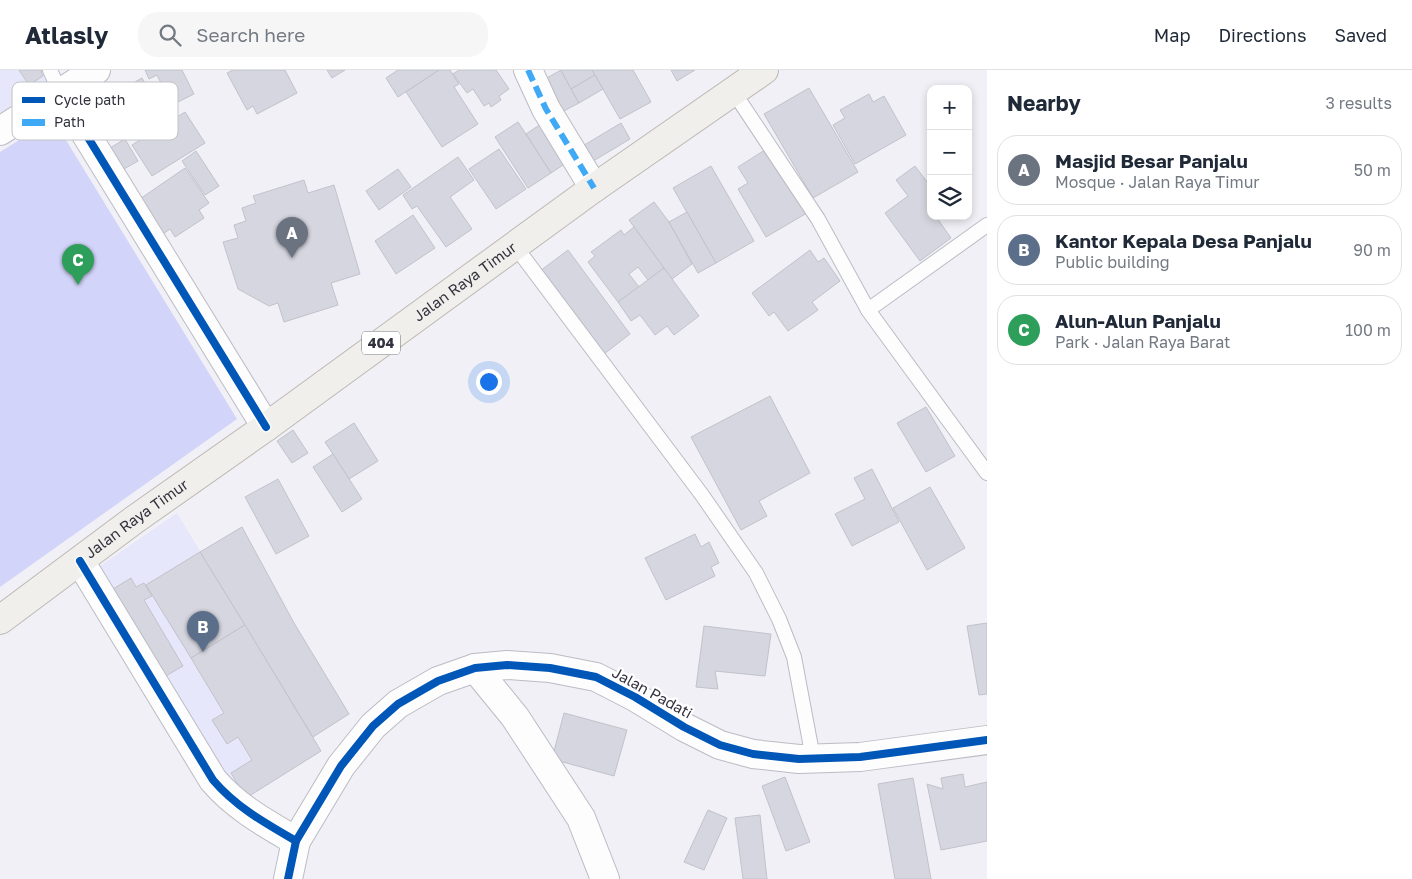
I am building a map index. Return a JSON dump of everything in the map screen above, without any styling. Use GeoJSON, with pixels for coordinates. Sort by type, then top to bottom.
{"type":"FeatureCollection","features":[{"type":"Feature","properties":{"kind":"main road","name":"Jalan Raya Timur"},"geometry":{"type":"LineString","coordinates":[[0,620],[134,520],[266,427],[594,188],[764,70]]}},
{"type":"Feature","properties":{"kind":"street"},"geometry":{"type":"LineString","coordinates":[[55,81],[96,70]]}},
{"type":"Feature","properties":{"kind":"street"},"geometry":{"type":"LineString","coordinates":[[528,70],[546,109],[594,188]]}},
{"type":"Feature","properties":{"kind":"street"},"geometry":{"type":"LineString","coordinates":[[0,131],[12,120]]}},
{"type":"Feature","properties":{"kind":"street"},"geometry":{"type":"LineString","coordinates":[[91,140],[266,427]]}},
{"type":"Feature","properties":{"kind":"street"},"geometry":{"type":"LineString","coordinates":[[80,560],[213,780],[224,793],[250,814],[296,841]]}},
{"type":"Feature","properties":{"kind":"street","name":"Jalan Padati"},"geometry":{"type":"LineString","coordinates":[[288,879],[296,841],[341,766],[373,726],[398,704],[438,681],[475,668],[507,665],[550,668],[596,677],[636,697],[684,727],[720,745],[753,754],[812,758],[860,757],[987,740]]}},
{"type":"Feature","properties":{"kind":"street"},"geometry":{"type":"LineString","coordinates":[[475,668],[515,717],[581,818],[605,879]]}},
{"type":"Feature","properties":{"kind":"lane"},"geometry":{"type":"LineString","coordinates":[[733,91],[818,219],[868,310],[987,473]]}},
{"type":"Feature","properties":{"kind":"lane"},"geometry":{"type":"LineString","coordinates":[[868,310],[987,225]]}},
{"type":"Feature","properties":{"kind":"lane"},"geometry":{"type":"LineString","coordinates":[[514,246],[702,495],[756,573],[779,619],[794,657],[812,758]]}},
{"type":"Feature","properties":{"kind":"shaded area"},"geometry":{"type":"Polygon","coordinates":[[[0,70],[46,70],[52,82],[12,82],[12,110],[0,118],[0,70]]]}},
{"type":"Feature","properties":{"kind":"shaded area"},"geometry":{"type":"Polygon","coordinates":[[[19,140],[66,140],[237,419],[0,587],[0,152],[19,140]]]}},
{"type":"Feature","properties":{"kind":"shaded area"},"geometry":{"type":"Polygon","coordinates":[[[177,513],[321,751],[244,798],[161,678],[97,568],[177,513]]]}},
{"type":"Feature","properties":{"kind":"building"},"geometry":{"type":"Polygon","coordinates":[[[19,70],[43,70],[41,72],[43,76],[34,82],[27,82],[19,70]]]}},
{"type":"Feature","properties":{"kind":"building"},"geometry":{"type":"Polygon","coordinates":[[[145,70],[182,70],[194,94],[178,102],[178,82],[160,82],[157,75],[149,79],[145,70]]]}},
{"type":"Feature","properties":{"kind":"building"},"geometry":{"type":"Polygon","coordinates":[[[233,70],[285,70],[297,93],[257,114],[253,106],[247,110],[227,73],[233,70]]]}},
{"type":"Feature","properties":{"kind":"building"},"geometry":{"type":"Polygon","coordinates":[[[327,70],[345,70],[332,78],[327,70]]]}},
{"type":"Feature","properties":{"kind":"building"},"geometry":{"type":"Polygon","coordinates":[[[398,70],[439,70],[398,97],[386,78],[398,70]]]}},
{"type":"Feature","properties":{"kind":"building"},"geometry":{"type":"Polygon","coordinates":[[[439,70],[450,70],[459,84],[454,87],[478,124],[442,147],[406,92],[439,70]]]}},
{"type":"Feature","properties":{"kind":"building"},"geometry":{"type":"Polygon","coordinates":[[[459,70],[496,70],[509,89],[499,96],[501,100],[491,107],[489,103],[484,106],[473,89],[467,93],[453,74],[459,70]]]}},
{"type":"Feature","properties":{"kind":"building"},"geometry":{"type":"Polygon","coordinates":[[[561,70],[579,103],[556,115],[538,83],[561,70]]]}},
{"type":"Feature","properties":{"kind":"building"},"geometry":{"type":"Polygon","coordinates":[[[561,70],[592,70],[595,75],[571,89],[561,70]]]}},
{"type":"Feature","properties":{"kind":"building"},"geometry":{"type":"Polygon","coordinates":[[[592,70],[633,70],[651,102],[620,119],[592,70]]]}},
{"type":"Feature","properties":{"kind":"building"},"geometry":{"type":"Polygon","coordinates":[[[671,70],[695,70],[677,81],[671,70]]]}},
{"type":"Feature","properties":{"kind":"building"},"geometry":{"type":"Polygon","coordinates":[[[595,75],[603,89],[579,103],[571,89],[595,75]]]}},
{"type":"Feature","properties":{"kind":"building"},"geometry":{"type":"Polygon","coordinates":[[[142,78],[144,82],[135,82],[142,78]]]}},
{"type":"Feature","properties":{"kind":"building"},"geometry":{"type":"Polygon","coordinates":[[[809,88],[858,172],[813,198],[764,114],[809,88]]]}},
{"type":"Feature","properties":{"kind":"building"},"geometry":{"type":"Polygon","coordinates":[[[869,94],[873,102],[884,96],[906,135],[855,164],[833,125],[845,118],[840,110],[869,94]]]}},
{"type":"Feature","properties":{"kind":"building"},"geometry":{"type":"Polygon","coordinates":[[[185,112],[205,143],[152,176],[132,145],[140,140],[178,140],[178,116],[185,112]]]}},
{"type":"Feature","properties":{"kind":"building"},"geometry":{"type":"Polygon","coordinates":[[[547,120],[572,159],[551,173],[526,134],[547,120]]]}},
{"type":"Feature","properties":{"kind":"building"},"geometry":{"type":"Polygon","coordinates":[[[518,122],[551,173],[528,188],[495,137],[518,122]]]}},
{"type":"Feature","properties":{"kind":"building"},"geometry":{"type":"Polygon","coordinates":[[[621,123],[630,139],[585,166],[576,150],[621,123]]]}},
{"type":"Feature","properties":{"kind":"building"},"geometry":{"type":"Polygon","coordinates":[[[126,140],[138,161],[117,173],[105,151],[126,140]]]}},
{"type":"Feature","properties":{"kind":"building"},"geometry":{"type":"Polygon","coordinates":[[[768,148],[807,213],[766,237],[738,189],[748,183],[738,167],[768,148]]]}},
{"type":"Feature","properties":{"kind":"building"},"geometry":{"type":"Polygon","coordinates":[[[499,149],[526,189],[496,209],[469,169],[499,149]]]}},
{"type":"Feature","properties":{"kind":"building"},"geometry":{"type":"Polygon","coordinates":[[[196,151],[219,186],[205,195],[182,161],[196,151]]]}},
{"type":"Feature","properties":{"kind":"building"},"geometry":{"type":"Polygon","coordinates":[[[458,157],[474,180],[450,197],[472,229],[446,247],[417,206],[412,209],[403,195],[458,157]]]}},
{"type":"Feature","properties":{"kind":"building"},"geometry":{"type":"Polygon","coordinates":[[[711,166],[754,241],[716,263],[673,188],[711,166]]]}},
{"type":"Feature","properties":{"kind":"building"},"geometry":{"type":"Polygon","coordinates":[[[915,166],[927,182],[927,220],[938,220],[951,238],[920,261],[885,213],[908,196],[896,180],[915,166]]]}},
{"type":"Feature","properties":{"kind":"building"},"geometry":{"type":"Polygon","coordinates":[[[185,168],[209,203],[199,210],[204,218],[175,237],[170,229],[160,236],[137,201],[185,168]]]}},
{"type":"Feature","properties":{"kind":"building"},"geometry":{"type":"Polygon","coordinates":[[[398,169],[411,187],[379,210],[366,191],[398,169]]]}},
{"type":"Feature","properties":{"kind":"building"},"geometry":{"type":"Polygon","coordinates":[[[304,180],[308,193],[334,185],[360,274],[331,283],[338,305],[284,322],[278,303],[269,306],[238,289],[223,242],[238,238],[234,225],[246,221],[242,208],[256,203],[253,196],[304,180]]]}},
{"type":"Feature","properties":{"kind":"building"},"geometry":{"type":"Polygon","coordinates":[[[654,202],[669,222],[692,264],[672,279],[629,220],[654,202]]]}},
{"type":"Feature","properties":{"kind":"building"},"geometry":{"type":"Polygon","coordinates":[[[687,212],[716,263],[698,273],[669,222],[687,212]]]}},
{"type":"Feature","properties":{"kind":"building"},"geometry":{"type":"Polygon","coordinates":[[[413,215],[435,248],[396,274],[375,241],[413,215]]]}},
{"type":"Feature","properties":{"kind":"building"},"geometry":{"type":"Polygon","coordinates":[[[634,227],[664,268],[648,280],[638,267],[629,274],[639,287],[618,302],[588,262],[595,256],[591,252],[621,230],[624,235],[634,227]]]}},
{"type":"Feature","properties":{"kind":"building"},"geometry":{"type":"Polygon","coordinates":[[[568,250],[630,334],[604,354],[540,271],[568,250]]]}},
{"type":"Feature","properties":{"kind":"building"},"geometry":{"type":"Polygon","coordinates":[[[810,250],[818,262],[824,258],[840,281],[812,302],[818,310],[788,331],[774,312],[769,316],[752,293],[810,250]]]}},
{"type":"Feature","properties":{"kind":"building"},"geometry":{"type":"Polygon","coordinates":[[[664,268],[699,316],[674,335],[667,326],[655,335],[640,315],[631,321],[618,302],[664,268]]]}},
{"type":"Feature","properties":{"kind":"building"},"geometry":{"type":"Polygon","coordinates":[[[770,396],[810,473],[759,501],[767,516],[741,530],[691,437],[770,396]]]}},
{"type":"Feature","properties":{"kind":"building"},"geometry":{"type":"Polygon","coordinates":[[[926,407],[955,456],[926,472],[897,423],[926,407]]]}},
{"type":"Feature","properties":{"kind":"building"},"geometry":{"type":"Polygon","coordinates":[[[354,423],[378,461],[349,479],[325,442],[354,423]]]}},
{"type":"Feature","properties":{"kind":"building"},"geometry":{"type":"Polygon","coordinates":[[[293,430],[308,453],[292,463],[277,441],[293,430]]]}},
{"type":"Feature","properties":{"kind":"building"},"geometry":{"type":"Polygon","coordinates":[[[333,454],[362,499],[342,512],[313,467],[333,454]]]}},
{"type":"Feature","properties":{"kind":"building"},"geometry":{"type":"Polygon","coordinates":[[[872,469],[899,522],[852,546],[835,514],[865,499],[854,478],[872,469]]]}},
{"type":"Feature","properties":{"kind":"building"},"geometry":{"type":"Polygon","coordinates":[[[278,479],[309,536],[276,554],[245,497],[278,479]]]}},
{"type":"Feature","properties":{"kind":"building"},"geometry":{"type":"Polygon","coordinates":[[[930,487],[965,548],[927,570],[893,508],[930,487]]]}},
{"type":"Feature","properties":{"kind":"building"},"geometry":{"type":"Polygon","coordinates":[[[242,527],[294,623],[349,714],[313,737],[200,552],[242,527]]]}},
{"type":"Feature","properties":{"kind":"building"},"geometry":{"type":"Polygon","coordinates":[[[695,534],[701,547],[709,542],[719,563],[711,567],[715,576],[666,600],[645,558],[695,534]]]}},
{"type":"Feature","properties":{"kind":"building"},"geometry":{"type":"Polygon","coordinates":[[[200,552],[245,625],[191,658],[146,585],[200,552]]]}},
{"type":"Feature","properties":{"kind":"building"},"geometry":{"type":"Polygon","coordinates":[[[131,578],[136,587],[144,583],[152,596],[144,600],[183,666],[164,677],[113,589],[131,578]]]}},
{"type":"Feature","properties":{"kind":"building"},"geometry":{"type":"Polygon","coordinates":[[[987,623],[987,694],[979,695],[967,626],[987,623]]]}},
{"type":"Feature","properties":{"kind":"building"},"geometry":{"type":"Polygon","coordinates":[[[245,625],[321,751],[246,798],[231,773],[252,760],[238,737],[227,744],[212,720],[224,713],[191,658],[245,625]]]}},
{"type":"Feature","properties":{"kind":"building"},"geometry":{"type":"Polygon","coordinates":[[[704,626],[771,634],[765,676],[715,671],[718,689],[696,687],[704,626]]]}},
{"type":"Feature","properties":{"kind":"building"},"geometry":{"type":"Polygon","coordinates":[[[564,713],[627,730],[614,776],[552,759],[564,713]]]}},
{"type":"Feature","properties":{"kind":"building"},"geometry":{"type":"Polygon","coordinates":[[[963,774],[965,787],[987,782],[987,841],[941,850],[927,784],[943,789],[941,778],[963,774]]]}},
{"type":"Feature","properties":{"kind":"building"},"geometry":{"type":"Polygon","coordinates":[[[785,777],[810,842],[786,851],[762,786],[785,777]]]}},
{"type":"Feature","properties":{"kind":"building"},"geometry":{"type":"Polygon","coordinates":[[[913,778],[931,879],[895,879],[878,784],[913,778]]]}},
{"type":"Feature","properties":{"kind":"building"},"geometry":{"type":"Polygon","coordinates":[[[708,810],[727,818],[704,870],[684,862],[708,810]]]}},
{"type":"Feature","properties":{"kind":"building"},"geometry":{"type":"Polygon","coordinates":[[[760,815],[767,879],[743,879],[735,818],[760,815]]]}},
{"type":"Feature","properties":{"kind":"marked path"},"geometry":{"type":"LineString","coordinates":[[528,70],[546,109],[594,188]]}},
{"type":"Feature","properties":{"kind":"cycle path"},"geometry":{"type":"LineString","coordinates":[[90,140],[266,427]]}},
{"type":"Feature","properties":{"kind":"cycle path"},"geometry":{"type":"LineString","coordinates":[[80,561],[213,780],[241,806],[296,841]]}},
{"type":"Feature","properties":{"kind":"cycle path"},"geometry":{"type":"LineString","coordinates":[[288,879],[296,841],[341,766],[373,726],[398,704],[438,681],[475,668],[507,665],[550,668],[596,677],[635,697],[684,727],[720,745],[753,754],[799,759],[860,757],[987,740]]}},
{"type":"Feature","properties":{"kind":"place","name":"Masjid Besar Panjalu"},"geometry":{"type":"Point","coordinates":[292,258]}},
{"type":"Feature","properties":{"kind":"place","name":"Alun-Alun Panjalu"},"geometry":{"type":"Point","coordinates":[78,285]}},
{"type":"Feature","properties":{"kind":"place","name":"Kantor Kepala Desa Panjalu"},"geometry":{"type":"Point","coordinates":[203,652]}}]}
